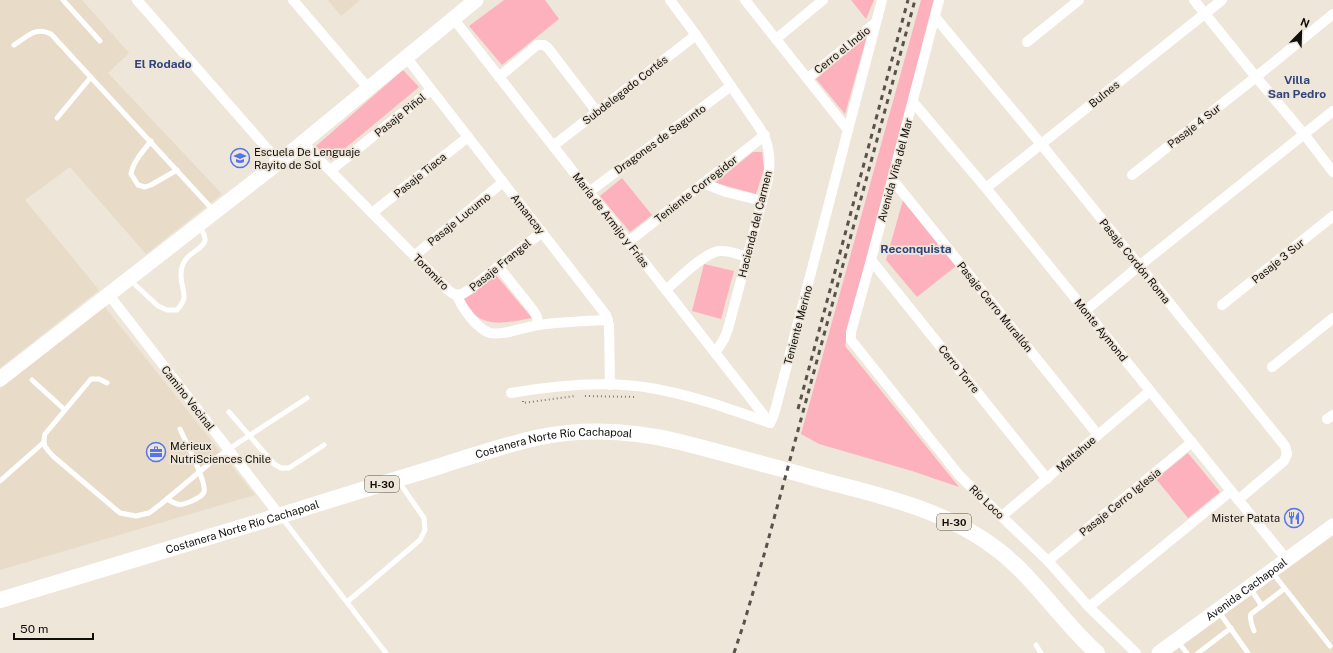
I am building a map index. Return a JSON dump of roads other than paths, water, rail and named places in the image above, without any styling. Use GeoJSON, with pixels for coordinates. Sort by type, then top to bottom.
{"type":"FeatureCollection","features":[{"type":"Feature","properties":{"kind":"main road"},"geometry":{"type":"LineString","coordinates":[[0,379],[280,162],[476,0]]}},
{"type":"Feature","properties":{"kind":"main road","name":"Costanera Norte Río Cachapoal"},"geometry":{"type":"LineString","coordinates":[[0,600],[540,437],[579,432],[614,432],[654,436],[680,442],[896,500],[937,514],[967,529],[995,548],[1020,569],[1074,630],[1097,653]]}},
{"type":"Feature","properties":{"kind":"main road","name":"Avenida Cachapoal"},"geometry":{"type":"LineString","coordinates":[[1159,653],[1182,649],[1218,610],[1333,526]]}},
{"type":"Feature","properties":{"kind":"main road","name":"Costanera Norte Río Cachapoal"},"geometry":{"type":"LineString","coordinates":[[1074,630],[1085,653]]}},
{"type":"Feature","properties":{"kind":"street"},"geometry":{"type":"LineString","coordinates":[[137,0],[280,162]]}},
{"type":"Feature","properties":{"kind":"street"},"geometry":{"type":"LineString","coordinates":[[293,0],[369,88]]}},
{"type":"Feature","properties":{"kind":"street","name":"Hacienda del Carmen"},"geometry":{"type":"LineString","coordinates":[[670,0],[765,135],[769,149],[770,162],[768,179],[726,334],[715,353]]}},
{"type":"Feature","properties":{"kind":"street"},"geometry":{"type":"LineString","coordinates":[[745,0],[848,130]]}},
{"type":"Feature","properties":{"kind":"street"},"geometry":{"type":"LineString","coordinates":[[776,39],[823,0]]}},
{"type":"Feature","properties":{"kind":"street","name":"Teniente Merino"},"geometry":{"type":"LineString","coordinates":[[770,423],[774,417],[875,22],[882,0]]}},
{"type":"Feature","properties":{"kind":"street","name":"Avenida Viña del Mar"},"geometry":{"type":"LineString","coordinates":[[852,340],[850,332],[871,260],[939,0]]}},
{"type":"Feature","properties":{"kind":"street"},"geometry":{"type":"LineString","coordinates":[[1027,42],[1079,0]]}},
{"type":"Feature","properties":{"kind":"street"},"geometry":{"type":"LineString","coordinates":[[1194,0],[1304,134],[1333,172]]}},
{"type":"Feature","properties":{"kind":"street","name":"Bulnes"},"geometry":{"type":"LineString","coordinates":[[986,188],[1222,0]]}},
{"type":"Feature","properties":{"kind":"street","name":"Pasaje 4 Sur"},"geometry":{"type":"LineString","coordinates":[[1132,175],[1333,14]]}},
{"type":"Feature","properties":{"kind":"street","name":"Pasaje Cordón Roma"},"geometry":{"type":"LineString","coordinates":[[935,17],[1041,144],[1285,446],[1287,454],[1284,462],[1238,500]]}},
{"type":"Feature","properties":{"kind":"street","name":"María de Armijo y Frías"},"geometry":{"type":"LineString","coordinates":[[453,18],[770,423]]}},
{"type":"Feature","properties":{"kind":"street","name":"Cerro el Indio"},"geometry":{"type":"LineString","coordinates":[[808,78],[875,22]]}},
{"type":"Feature","properties":{"kind":"street","name":"Subdelegado Cortés"},"geometry":{"type":"LineString","coordinates":[[553,146],[696,35]]}},
{"type":"Feature","properties":{"kind":"street"},"geometry":{"type":"LineString","coordinates":[[499,77],[537,45],[544,45],[548,48],[597,112]]}},
{"type":"Feature","properties":{"kind":"street","name":"Amancay"},"geometry":{"type":"LineString","coordinates":[[406,58],[603,310],[608,320],[610,331],[610,385]]}},
{"type":"Feature","properties":{"kind":"street","name":"Dragones de Sagunto"},"geometry":{"type":"LineString","coordinates":[[589,192],[731,86]]}},
{"type":"Feature","properties":{"kind":"street","name":"Pasaje Piñol"},"geometry":{"type":"LineString","coordinates":[[331,170],[431,90]]}},
{"type":"Feature","properties":{"kind":"street","name":"Monte Aymond"},"geometry":{"type":"LineString","coordinates":[[913,102],[986,188],[1287,560]]}},
{"type":"Feature","properties":{"kind":"street"},"geometry":{"type":"LineString","coordinates":[[1085,311],[1333,111]]}},
{"type":"Feature","properties":{"kind":"street","name":"Teniente Corregidor"},"geometry":{"type":"LineString","coordinates":[[628,242],[765,135]]}},
{"type":"Feature","properties":{"kind":"street","name":"Pasaje Tiaca"},"geometry":{"type":"LineString","coordinates":[[372,213],[468,137]]}},
{"type":"Feature","properties":{"kind":"street","name":"Toromiro"},"geometry":{"type":"LineString","coordinates":[[303,143],[448,290],[457,295],[460,304],[476,324],[482,329],[491,333],[500,333],[538,325],[608,320]]}},
{"type":"Feature","properties":{"kind":"street","name":"Pasaje Cerro Murallón"},"geometry":{"type":"LineString","coordinates":[[892,179],[1098,435]]}},
{"type":"Feature","properties":{"kind":"street","name":"Pasaje Lucumo"},"geometry":{"type":"LineString","coordinates":[[414,256],[503,182]]}},
{"type":"Feature","properties":{"kind":"street"},"geometry":{"type":"LineString","coordinates":[[703,183],[726,192],[762,201]]}},
{"type":"Feature","properties":{"kind":"street","name":"Pasaje 3 Sur"},"geometry":{"type":"LineString","coordinates":[[1222,305],[1333,216]]}},
{"type":"Feature","properties":{"kind":"street","name":"Pasaje Frangel"},"geometry":{"type":"LineString","coordinates":[[457,295],[470,289],[542,232]]}},
{"type":"Feature","properties":{"kind":"street"},"geometry":{"type":"LineString","coordinates":[[666,290],[706,256],[718,251],[729,252],[747,257]]}},
{"type":"Feature","properties":{"kind":"street","name":"Cerro Torre"},"geometry":{"type":"LineString","coordinates":[[871,260],[1047,478]]}},
{"type":"Feature","properties":{"kind":"street"},"geometry":{"type":"LineString","coordinates":[[498,266],[533,310],[537,317],[538,325]]}},
{"type":"Feature","properties":{"kind":"street","name":"Camino Vecinal"},"geometry":{"type":"LineString","coordinates":[[108,295],[280,516]]}},
{"type":"Feature","properties":{"kind":"street"},"geometry":{"type":"LineString","coordinates":[[1272,367],[1333,318]]}},
{"type":"Feature","properties":{"kind":"street","name":"Río Loco"},"geometry":{"type":"LineString","coordinates":[[852,340],[855,346],[959,474],[1048,561],[1089,607],[1136,653]]}},
{"type":"Feature","properties":{"kind":"street"},"geometry":{"type":"LineString","coordinates":[[515,392],[557,386],[640,386],[683,394],[770,423]]}},
{"type":"Feature","properties":{"kind":"street","name":"Maltahue"},"geometry":{"type":"LineString","coordinates":[[1002,516],[1150,391]]}},
{"type":"Feature","properties":{"kind":"street","name":"Pasaje Cerro Iglesia"},"geometry":{"type":"LineString","coordinates":[[1048,561],[1192,442]]}},
{"type":"Feature","properties":{"kind":"street"},"geometry":{"type":"LineString","coordinates":[[1089,607],[1231,491]]}},
{"type":"Feature","properties":{"kind":"lane"},"geometry":{"type":"LineString","coordinates":[[63,0],[100,41]]}},
{"type":"Feature","properties":{"kind":"lane"},"geometry":{"type":"LineString","coordinates":[[14,45],[37,30],[45,31],[51,34],[216,212]]}},
{"type":"Feature","properties":{"kind":"lane"},"geometry":{"type":"LineString","coordinates":[[57,118],[91,77]]}},
{"type":"Feature","properties":{"kind":"lane"},"geometry":{"type":"LineString","coordinates":[[151,142],[132,169],[131,174],[138,185],[145,187],[151,185],[177,170]]}},
{"type":"Feature","properties":{"kind":"lane"},"geometry":{"type":"LineString","coordinates":[[129,279],[158,306],[167,310],[177,310],[183,304],[184,294],[181,276],[185,259],[205,241],[205,237],[199,225]]}},
{"type":"Feature","properties":{"kind":"lane"},"geometry":{"type":"LineString","coordinates":[[0,481],[43,443],[45,434],[91,379],[99,379],[107,383]]}},
{"type":"Feature","properties":{"kind":"lane"},"geometry":{"type":"LineString","coordinates":[[32,380],[65,410]]}},
{"type":"Feature","properties":{"kind":"lane"},"geometry":{"type":"LineString","coordinates":[[43,443],[54,457],[120,513],[136,516],[149,513],[228,450],[307,398]]}},
{"type":"Feature","properties":{"kind":"lane"},"geometry":{"type":"LineString","coordinates":[[229,412],[274,464],[281,468],[289,468],[324,445]]}},
{"type":"Feature","properties":{"kind":"lane"},"geometry":{"type":"LineString","coordinates":[[167,499],[182,505],[201,496],[204,488],[199,472],[180,429]]}},
{"type":"Feature","properties":{"kind":"lane"},"geometry":{"type":"LineString","coordinates":[[347,602],[420,540],[425,530],[424,518],[398,479]]}},
{"type":"Feature","properties":{"kind":"lane","name":"Camino Vecinal"},"geometry":{"type":"LineString","coordinates":[[280,516],[386,653]]}},
{"type":"Feature","properties":{"kind":"lane"},"geometry":{"type":"LineString","coordinates":[[1271,571],[1330,646]]}},
{"type":"Feature","properties":{"kind":"lane"},"geometry":{"type":"LineString","coordinates":[[1249,587],[1262,606]]}},
{"type":"Feature","properties":{"kind":"lane"},"geometry":{"type":"LineString","coordinates":[[1254,631],[1250,618],[1251,614],[1284,588]]}},
{"type":"Feature","properties":{"kind":"lane"},"geometry":{"type":"LineString","coordinates":[[1218,610],[1248,653]]}},
{"type":"Feature","properties":{"kind":"lane"},"geometry":{"type":"LineString","coordinates":[[1198,653],[1231,628]]}},
{"type":"Feature","properties":{"kind":"lane"},"geometry":{"type":"LineString","coordinates":[[1036,645],[1042,653]]}},
{"type":"Feature","properties":{"kind":"railway"},"geometry":{"type":"LineString","coordinates":[[798,409],[908,0]]}},
{"type":"Feature","properties":{"kind":"railway"},"geometry":{"type":"LineString","coordinates":[[734,653],[766,548],[915,0]]}},
{"type":"Feature","properties":{"kind":"place","name":"Escuela De Lenguaje Rayito de Sol"},"geometry":{"type":"Point","coordinates":[240,158]}},
{"type":"Feature","properties":{"kind":"place","name":"Mérieux NutriSciences Chile"},"geometry":{"type":"Point","coordinates":[156,452]}},
{"type":"Feature","properties":{"kind":"place","name":"Mister Patata"},"geometry":{"type":"Point","coordinates":[1294,518]}},
{"type":"Feature","properties":{"kind":"district","name":"El Rodado"},"geometry":{"type":"Point","coordinates":[163,64]}},
{"type":"Feature","properties":{"kind":"district","name":"Villa San Pedro"},"geometry":{"type":"Point","coordinates":[1297,87]}},
{"type":"Feature","properties":{"kind":"district","name":"Reconquista"},"geometry":{"type":"Point","coordinates":[916,249]}}]}
